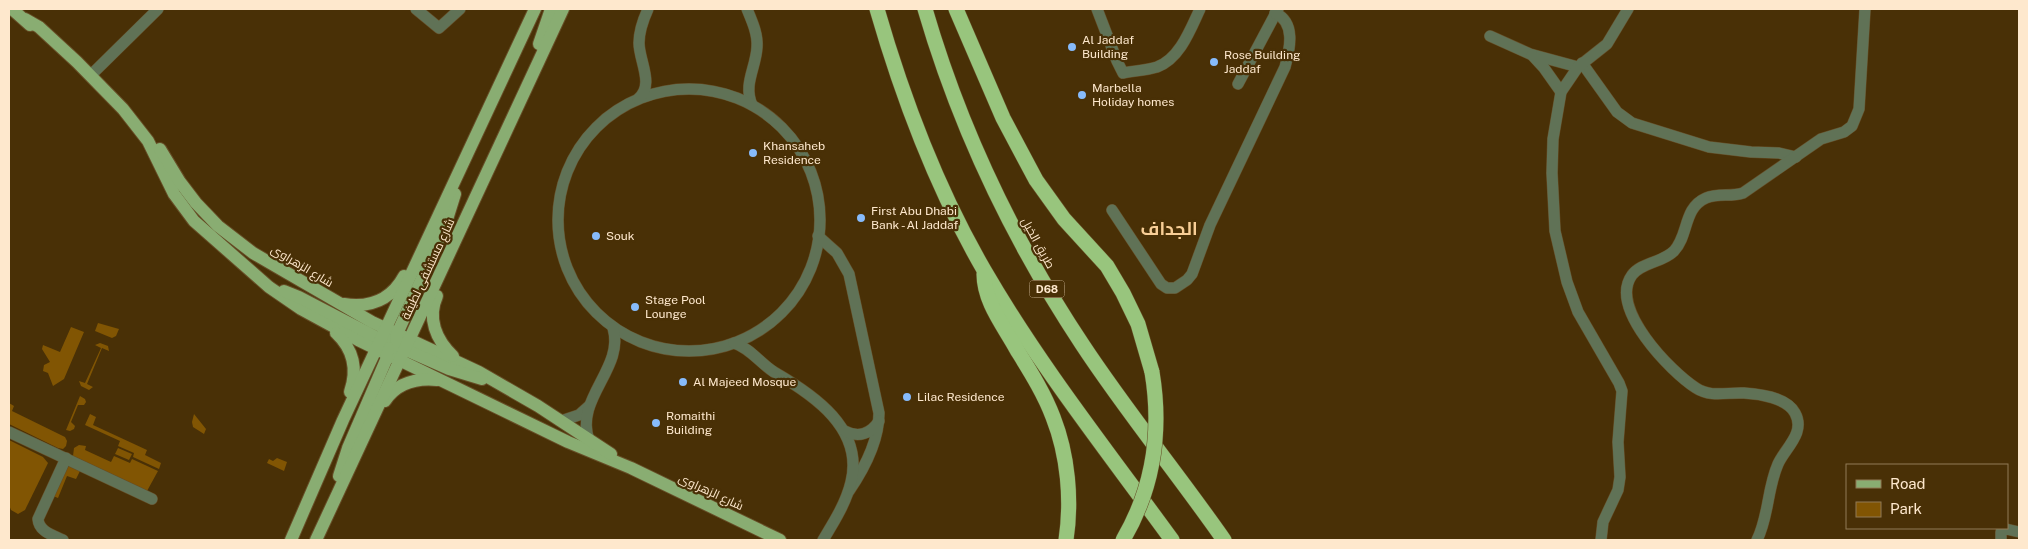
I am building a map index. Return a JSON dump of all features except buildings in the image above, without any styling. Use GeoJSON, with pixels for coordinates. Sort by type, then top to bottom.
{"type":"FeatureCollection","features":[{"type":"Feature","properties":{"kind":"highway"},"geometry":{"type":"LineString","coordinates":[[877,9],[890,54],[917,128],[948,200],[984,270],[1048,370],[1172,540]]}},
{"type":"Feature","properties":{"kind":"highway","name":"طريق الخيل"},"geometry":{"type":"LineString","coordinates":[[925,9],[958,110],[988,180],[1023,247],[1083,345],[1224,540]]}},
{"type":"Feature","properties":{"kind":"highway"},"geometry":{"type":"LineString","coordinates":[[956,9],[1003,118],[1036,180],[1064,219],[1107,266],[1124,293],[1138,324],[1152,372],[1157,410],[1157,430],[1152,468],[1140,506],[1123,540]]}},
{"type":"Feature","properties":{"kind":"highway"},"geometry":{"type":"LineString","coordinates":[[984,270],[985,286],[990,301],[1038,385],[1055,424],[1062,448],[1068,483],[1066,540]]}},
{"type":"Feature","properties":{"kind":"main road","name":"شارع الزهراوى"},"geometry":{"type":"LineString","coordinates":[[12,9],[23,14],[93,73],[134,115],[192,198],[218,226],[253,253],[334,302],[447,382],[568,442],[631,468],[780,540]]}},
{"type":"Feature","properties":{"kind":"main road","name":"شارع مستشفى لطيفة"},"geometry":{"type":"LineString","coordinates":[[316,540],[374,415],[393,344],[422,252],[535,9]]}},
{"type":"Feature","properties":{"kind":"main road"},"geometry":{"type":"LineString","coordinates":[[530,82],[551,9]]}},
{"type":"Feature","properties":{"kind":"main road","name":"شارع مستشفى لطيفة"},"geometry":{"type":"LineString","coordinates":[[291,540],[343,420],[446,262],[563,9]]}},
{"type":"Feature","properties":{"kind":"main road","name":"شارع الزهراوى"},"geometry":{"type":"LineString","coordinates":[[23,14],[103,95],[154,153]]}},
{"type":"Feature","properties":{"kind":"main road","name":"شارع الزهراوى"},"geometry":{"type":"LineString","coordinates":[[93,73],[144,136],[184,210],[219,245],[269,287],[327,324],[459,361],[561,421],[631,468]]}},
{"type":"Feature","properties":{"kind":"main road"},"geometry":{"type":"LineString","coordinates":[[332,507],[348,448],[450,215],[457,177]]}},
{"type":"Feature","properties":{"kind":"main road"},"geometry":{"type":"LineString","coordinates":[[334,302],[357,306],[368,305],[384,299],[396,289],[411,264],[422,252]]}},
{"type":"Feature","properties":{"kind":"main road"},"geometry":{"type":"LineString","coordinates":[[446,262],[445,277],[435,301],[433,320],[443,346],[459,361]]}},
{"type":"Feature","properties":{"kind":"main road"},"geometry":{"type":"LineString","coordinates":[[269,287],[299,297],[393,344],[463,374],[492,380]]}},
{"type":"Feature","properties":{"kind":"main road"},"geometry":{"type":"LineString","coordinates":[[327,324],[347,345],[354,366],[353,384],[344,410],[343,420]]}},
{"type":"Feature","properties":{"kind":"main road"},"geometry":{"type":"LineString","coordinates":[[374,415],[392,392],[406,383],[426,379],[447,382]]}},
{"type":"Feature","properties":{"kind":"street"},"geometry":{"type":"LineString","coordinates":[[93,73],[158,9]]}},
{"type":"Feature","properties":{"kind":"street"},"geometry":{"type":"LineString","coordinates":[[416,9],[439,28],[460,9]]}},
{"type":"Feature","properties":{"kind":"street"},"geometry":{"type":"LineString","coordinates":[[637,100],[644,92],[646,77],[639,42],[640,30],[648,9]]}},
{"type":"Feature","properties":{"kind":"street"},"geometry":{"type":"LineString","coordinates":[[748,9],[757,45],[748,81],[748,94],[752,105]]}},
{"type":"Feature","properties":{"kind":"street"},"geometry":{"type":"LineString","coordinates":[[1097,9],[1116,61],[1123,73],[1156,67],[1170,60],[1179,48],[1200,9]]}},
{"type":"Feature","properties":{"kind":"street"},"geometry":{"type":"LineString","coordinates":[[1602,540],[1603,522],[1619,484],[1618,442],[1622,391],[1578,312],[1567,282],[1557,240],[1552,193],[1552,159],[1561,92],[1580,65],[1607,44],[1628,9]]}},
{"type":"Feature","properties":{"kind":"street"},"geometry":{"type":"LineString","coordinates":[[1757,540],[1766,518],[1770,488],[1777,466],[1797,433],[1796,414],[1786,404],[1765,397],[1743,393],[1713,394],[1696,388],[1668,363],[1636,323],[1630,311],[1627,292],[1628,281],[1636,271],[1665,258],[1677,248],[1684,234],[1688,218],[1696,204],[1710,197],[1733,196],[1743,193],[1820,139],[1849,130],[1859,109],[1865,9]]}},
{"type":"Feature","properties":{"kind":"street"},"geometry":{"type":"LineString","coordinates":[[1112,210],[1161,284],[1171,288],[1187,280],[1195,268],[1210,225],[1285,66],[1288,50],[1288,28],[1283,18],[1276,11],[1238,84]]}},
{"type":"Feature","properties":{"kind":"street"},"geometry":{"type":"LineString","coordinates":[[1490,36],[1530,54],[1580,65],[1617,112],[1632,123],[1709,147],[1751,152],[1779,152],[1796,157]]}},
{"type":"Feature","properties":{"kind":"street"},"geometry":{"type":"LineString","coordinates":[[1530,54],[1544,68],[1561,92]]}},
{"type":"Feature","properties":{"kind":"street"},"geometry":{"type":"LineString","coordinates":[[646,77],[656,88],[665,91]]}},
{"type":"Feature","properties":{"kind":"street"},"geometry":{"type":"LineString","coordinates":[[726,94],[739,90],[748,81]]}},
{"type":"Feature","properties":{"kind":"street"},"geometry":{"type":"LineString","coordinates":[[700,89],[726,94],[752,105],[779,125],[794,142],[805,160],[813,179],[818,201],[818,236],[809,272],[790,303],[762,328],[734,343],[709,350],[689,352],[668,350],[638,341],[613,328],[586,302],[568,269],[559,233],[559,208],[568,171],[587,138],[610,116],[637,100],[665,91],[700,89]]}},
{"type":"Feature","properties":{"kind":"street"},"geometry":{"type":"LineString","coordinates":[[818,236],[837,253],[849,274],[878,405],[879,421],[869,455],[833,525],[823,540]]}},
{"type":"Feature","properties":{"kind":"street"},"geometry":{"type":"LineString","coordinates":[[590,440],[586,427],[589,406],[614,353],[616,338],[613,328]]}},
{"type":"Feature","properties":{"kind":"street"},"geometry":{"type":"LineString","coordinates":[[614,353],[625,344],[638,341]]}},
{"type":"Feature","properties":{"kind":"street"},"geometry":{"type":"LineString","coordinates":[[734,343],[744,347],[766,366],[809,394],[830,413],[845,431],[853,456],[853,474],[849,491]]}},
{"type":"Feature","properties":{"kind":"street"},"geometry":{"type":"LineString","coordinates":[[561,421],[574,418],[589,406]]}},
{"type":"Feature","properties":{"kind":"street"},"geometry":{"type":"LineString","coordinates":[[845,431],[853,434],[862,434],[874,428],[879,421]]}},
{"type":"Feature","properties":{"kind":"street"},"geometry":{"type":"LineString","coordinates":[[9,432],[152,499]]}},
{"type":"Feature","properties":{"kind":"street"},"geometry":{"type":"LineString","coordinates":[[63,540],[43,530],[38,519],[66,458]]}},
{"type":"Feature","properties":{"kind":"street"},"geometry":{"type":"LineString","coordinates":[[830,540],[833,525]]}},
{"type":"Feature","properties":{"kind":"street"},"geometry":{"type":"LineString","coordinates":[[2001,540],[2001,532],[2006,529],[2019,532]]}},
{"type":"Feature","properties":{"kind":"green space"},"geometry":{"type":"Polygon","coordinates":[[[98,323],[119,329],[116,336],[112,338],[95,331],[98,323]]]}},
{"type":"Feature","properties":{"kind":"green space"},"geometry":{"type":"Polygon","coordinates":[[[71,327],[84,332],[64,379],[53,386],[48,373],[43,371],[44,365],[50,362],[42,349],[43,345],[60,352],[71,327]]]}},
{"type":"Feature","properties":{"kind":"green space"},"geometry":{"type":"Polygon","coordinates":[[[100,343],[108,346],[109,351],[102,348],[87,384],[93,387],[89,390],[81,386],[79,381],[85,383],[101,348],[95,345],[100,343]]]}},
{"type":"Feature","properties":{"kind":"green space"},"geometry":{"type":"Polygon","coordinates":[[[80,396],[86,402],[84,405],[78,405],[71,422],[75,426],[74,429],[66,430],[80,396]]]}},
{"type":"Feature","properties":{"kind":"green space"},"geometry":{"type":"Polygon","coordinates":[[[9,403],[14,406],[12,411],[65,437],[67,441],[66,446],[63,449],[58,448],[9,424],[9,403]]]}},
{"type":"Feature","properties":{"kind":"green space"},"geometry":{"type":"Polygon","coordinates":[[[90,414],[96,417],[93,425],[147,450],[145,455],[161,463],[159,469],[133,457],[134,453],[118,446],[120,441],[85,425],[90,414]]]}},
{"type":"Feature","properties":{"kind":"green space"},"geometry":{"type":"Polygon","coordinates":[[[194,414],[206,429],[204,434],[193,427],[194,414]]]}},
{"type":"Feature","properties":{"kind":"green space"},"geometry":{"type":"Polygon","coordinates":[[[9,440],[43,457],[48,463],[25,510],[18,514],[11,510],[9,505],[9,440]]]}},
{"type":"Feature","properties":{"kind":"green space"},"geometry":{"type":"Polygon","coordinates":[[[79,445],[86,446],[85,450],[111,462],[114,456],[130,463],[132,459],[158,471],[147,491],[73,456],[74,448],[79,445]]]}},
{"type":"Feature","properties":{"kind":"green space"},"geometry":{"type":"Polygon","coordinates":[[[118,448],[132,454],[129,460],[115,454],[118,448]]]}},
{"type":"Feature","properties":{"kind":"green space"},"geometry":{"type":"Polygon","coordinates":[[[277,458],[287,462],[284,471],[267,463],[269,459],[273,461],[277,458]]]}},
{"type":"Feature","properties":{"kind":"green space"},"geometry":{"type":"Polygon","coordinates":[[[69,465],[81,469],[76,479],[67,476],[58,498],[53,496],[69,465]]]}},
{"type":"Feature","properties":{"kind":"place","name":"Al Jaddaf Building"},"geometry":{"type":"Point","coordinates":[1072,47]}},
{"type":"Feature","properties":{"kind":"place","name":"Rose Building Jaddaf"},"geometry":{"type":"Point","coordinates":[1214,62]}},
{"type":"Feature","properties":{"kind":"place","name":"Marbella Holiday homes"},"geometry":{"type":"Point","coordinates":[1082,95]}},
{"type":"Feature","properties":{"kind":"place","name":"Khansaheb Residence"},"geometry":{"type":"Point","coordinates":[753,153]}},
{"type":"Feature","properties":{"kind":"place","name":"First Abu Dhabi Bank - Al Jaddaf"},"geometry":{"type":"Point","coordinates":[861,218]}},
{"type":"Feature","properties":{"kind":"place","name":"Souk"},"geometry":{"type":"Point","coordinates":[596,236]}},
{"type":"Feature","properties":{"kind":"place","name":"Stage Pool Lounge"},"geometry":{"type":"Point","coordinates":[635,307]}},
{"type":"Feature","properties":{"kind":"place","name":"Al Majeed Mosque"},"geometry":{"type":"Point","coordinates":[683,382]}},
{"type":"Feature","properties":{"kind":"place","name":"Lilac Residence"},"geometry":{"type":"Point","coordinates":[907,397]}},
{"type":"Feature","properties":{"kind":"place","name":"Romaithi Building"},"geometry":{"type":"Point","coordinates":[656,423]}},
{"type":"Feature","properties":{"kind":"district","name":"الجداف"},"geometry":{"type":"Point","coordinates":[1169,228]}}]}
